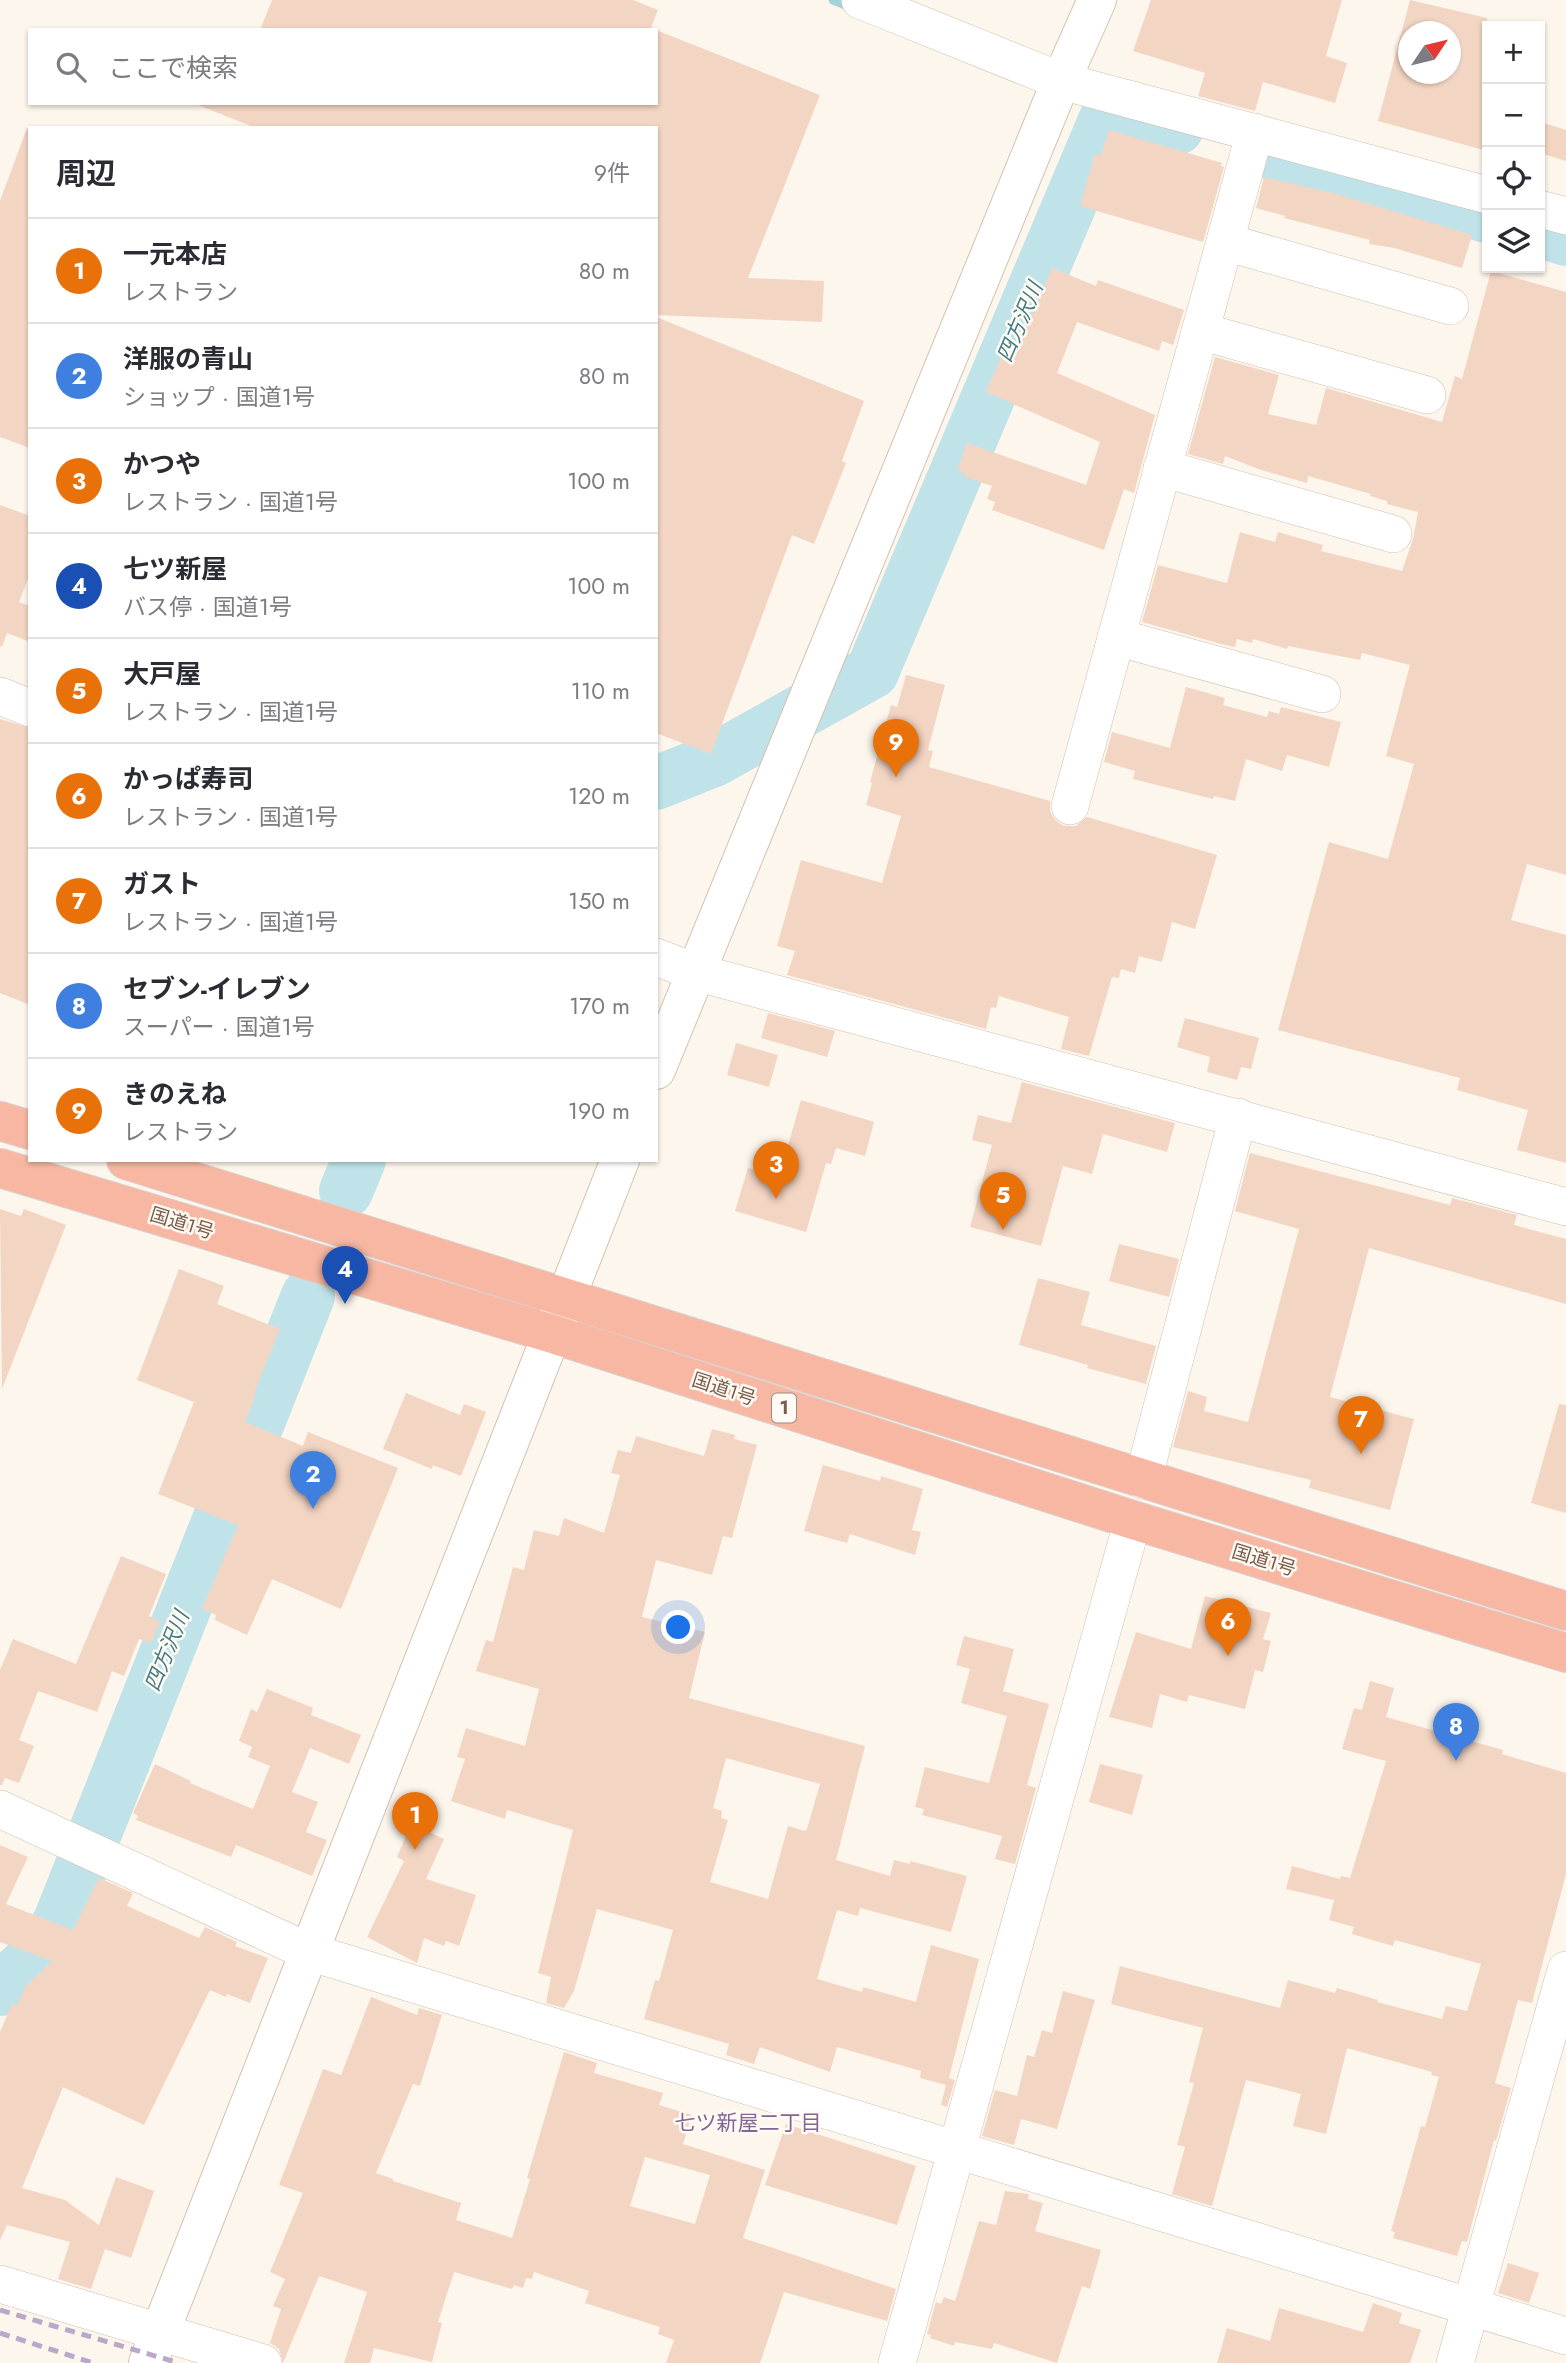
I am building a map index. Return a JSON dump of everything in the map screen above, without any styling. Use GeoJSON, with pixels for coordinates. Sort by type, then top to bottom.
{"type":"FeatureCollection","features":[{"type":"Feature","properties":{"kind":"highway"},"geometry":{"type":"LineString","coordinates":[[0,1121],[28,1129]]}},
{"type":"Feature","properties":{"kind":"highway","name":"1"},"geometry":{"type":"LineString","coordinates":[[132,1162],[1566,1611]]}},
{"type":"Feature","properties":{"kind":"highway","name":"国道1号"},"geometry":{"type":"LineString","coordinates":[[0,1168],[553,1334],[1133,1520],[1566,1653]]}},
{"type":"Feature","properties":{"kind":"street"},"geometry":{"type":"LineString","coordinates":[[860,0],[1061,81],[1482,194]]}},
{"type":"Feature","properties":{"kind":"street"},"geometry":{"type":"LineString","coordinates":[[1061,81],[1083,0]]}},
{"type":"Feature","properties":{"kind":"street"},"geometry":{"type":"LineString","coordinates":[[658,1065],[1061,81],[1097,0]]}},
{"type":"Feature","properties":{"kind":"street"},"geometry":{"type":"LineString","coordinates":[[1070,806],[1255,132]]}},
{"type":"Feature","properties":{"kind":"street"},"geometry":{"type":"LineString","coordinates":[[1544,210],[1566,215]]}},
{"type":"Feature","properties":{"kind":"street"},"geometry":{"type":"LineString","coordinates":[[1225,242],[1450,306]]}},
{"type":"Feature","properties":{"kind":"street"},"geometry":{"type":"LineString","coordinates":[[1200,331],[1427,395]]}},
{"type":"Feature","properties":{"kind":"street"},"geometry":{"type":"LineString","coordinates":[[1163,468],[1393,534]]}},
{"type":"Feature","properties":{"kind":"street"},"geometry":{"type":"LineString","coordinates":[[1116,637],[1322,694]]}},
{"type":"Feature","properties":{"kind":"street"},"geometry":{"type":"LineString","coordinates":[[0,696],[28,707]]}},
{"type":"Feature","properties":{"kind":"street"},"geometry":{"type":"LineString","coordinates":[[658,958],[695,972],[1566,1207]]}},
{"type":"Feature","properties":{"kind":"street"},"geometry":{"type":"LineString","coordinates":[[1143,1480],[1238,1117]]}},
{"type":"Feature","properties":{"kind":"street"},"geometry":{"type":"LineString","coordinates":[[154,2347],[619,1162]]}},
{"type":"Feature","properties":{"kind":"street"},"geometry":{"type":"LineString","coordinates":[[897,2363],[1133,1520]]}},
{"type":"Feature","properties":{"kind":"street"},"geometry":{"type":"LineString","coordinates":[[0,1809],[309,1951],[1566,2336]]}},
{"type":"Feature","properties":{"kind":"street"},"geometry":{"type":"LineString","coordinates":[[1455,2363],[1566,1970]]}},
{"type":"Feature","properties":{"kind":"street"},"geometry":{"type":"LineString","coordinates":[[0,2284],[154,2347],[263,2363]]}},
{"type":"Feature","properties":{"kind":"building"},"geometry":{"type":"Polygon","coordinates":[[[272,0],[633,0],[658,10],[651,28],[261,28],[272,0]]]}},
{"type":"Feature","properties":{"kind":"building"},"geometry":{"type":"Polygon","coordinates":[[[1151,0],[1342,0],[1326,56],[1347,63],[1335,103],[1263,82],[1255,111],[1198,96],[1205,73],[1133,51],[1151,0]]]}},
{"type":"Feature","properties":{"kind":"building"},"geometry":{"type":"Polygon","coordinates":[[[1410,0],[1487,18],[1487,21],[1482,21],[1482,150],[1378,121],[1398,45],[1398,84],[1461,84],[1461,21],[1404,21],[1410,0]]]}},
{"type":"Feature","properties":{"kind":"building"},"geometry":{"type":"Polygon","coordinates":[[[658,31],[820,95],[748,278],[824,281],[822,322],[658,315],[658,126],[251,126],[198,105],[658,105],[658,31]]]}},
{"type":"Feature","properties":{"kind":"building"},"geometry":{"type":"Polygon","coordinates":[[[1545,124],[1566,130],[1566,161],[1545,155],[1545,124]]]}},
{"type":"Feature","properties":{"kind":"building"},"geometry":{"type":"Polygon","coordinates":[[[28,128],[28,447],[0,437],[0,201],[28,128]]]}},
{"type":"Feature","properties":{"kind":"building"},"geometry":{"type":"Polygon","coordinates":[[[1109,130],[1222,163],[1221,166],[1224,167],[1203,242],[1080,206],[1095,154],[1101,155],[1109,130]]]}},
{"type":"Feature","properties":{"kind":"building"},"geometry":{"type":"Polygon","coordinates":[[[1264,177],[1333,193],[1472,235],[1462,268],[1394,248],[1369,244],[1370,240],[1256,208],[1264,177]]]}},
{"type":"Feature","properties":{"kind":"building"},"geometry":{"type":"Polygon","coordinates":[[[1052,268],[1096,286],[1098,280],[1184,310],[1173,345],[1162,341],[1159,351],[1077,322],[1057,373],[1155,415],[1134,493],[1124,489],[1104,550],[992,510],[995,502],[987,499],[992,486],[965,477],[967,474],[957,471],[967,443],[1086,485],[1100,442],[986,392],[1004,350],[1014,354],[1052,268]]]}},
{"type":"Feature","properties":{"kind":"building"},"geometry":{"type":"Polygon","coordinates":[[[1490,273],[1566,292],[1566,875],[1527,864],[1511,920],[1566,935],[1566,1163],[1517,1150],[1528,1110],[1457,1090],[1460,1078],[1278,1030],[1329,842],[1388,859],[1414,764],[1386,756],[1410,665],[1362,653],[1360,660],[1288,646],[1287,649],[1253,639],[1252,643],[1237,639],[1235,647],[1142,622],[1158,565],[1227,583],[1240,532],[1275,542],[1278,532],[1323,545],[1321,551],[1402,571],[1413,539],[1418,512],[1387,504],[1387,501],[1370,496],[1371,494],[1308,476],[1307,483],[1225,456],[1223,464],[1188,454],[1215,357],[1279,375],[1268,414],[1316,425],[1326,388],[1442,422],[1455,376],[1462,379],[1490,273]]]}},
{"type":"Feature","properties":{"kind":"building"},"geometry":{"type":"Polygon","coordinates":[[[658,318],[864,401],[842,461],[846,463],[814,544],[792,535],[711,754],[658,734],[658,318]]]}},
{"type":"Feature","properties":{"kind":"building"},"geometry":{"type":"Polygon","coordinates":[[[0,505],[28,515],[28,579],[19,602],[28,605],[28,641],[7,633],[2,647],[0,505]]]}},
{"type":"Feature","properties":{"kind":"building"},"geometry":{"type":"Polygon","coordinates":[[[906,675],[945,685],[928,750],[933,751],[929,767],[1050,801],[1050,812],[1056,821],[1064,826],[1076,826],[1087,817],[1217,855],[1195,929],[1172,922],[1162,962],[1139,956],[1135,973],[1121,969],[1119,978],[1112,977],[1089,1056],[1061,1049],[1069,1017],[999,996],[996,1008],[991,1007],[986,1029],[787,975],[795,951],[777,946],[801,860],[882,883],[901,816],[866,805],[891,705],[897,707],[906,675]]]}},
{"type":"Feature","properties":{"kind":"building"},"geometry":{"type":"Polygon","coordinates":[[[1186,687],[1225,698],[1223,705],[1267,717],[1269,711],[1279,714],[1281,707],[1341,722],[1329,767],[1287,755],[1282,771],[1246,759],[1235,801],[1214,796],[1213,799],[1133,779],[1135,771],[1104,762],[1112,732],[1170,748],[1186,687]]]}},
{"type":"Feature","properties":{"kind":"building"},"geometry":{"type":"Polygon","coordinates":[[[0,719],[28,727],[28,1004],[0,993],[0,719]]]}},
{"type":"Feature","properties":{"kind":"building"},"geometry":{"type":"Polygon","coordinates":[[[768,1013],[835,1031],[827,1057],[761,1038],[768,1013]]]}},
{"type":"Feature","properties":{"kind":"building"},"geometry":{"type":"Polygon","coordinates":[[[1185,1018],[1259,1038],[1251,1069],[1241,1067],[1237,1080],[1207,1072],[1210,1057],[1177,1047],[1185,1018]]]}},
{"type":"Feature","properties":{"kind":"building"},"geometry":{"type":"Polygon","coordinates":[[[736,1043],[778,1055],[769,1087],[727,1075],[736,1043]]]}},
{"type":"Feature","properties":{"kind":"building"},"geometry":{"type":"Polygon","coordinates":[[[1022,1082],[1175,1123],[1167,1152],[1103,1134],[1092,1174],[1063,1166],[1041,1246],[970,1227],[992,1145],[972,1140],[978,1115],[1011,1123],[1022,1082]]]}},
{"type":"Feature","properties":{"kind":"building"},"geometry":{"type":"Polygon","coordinates":[[[801,1100],[874,1122],[865,1156],[836,1148],[831,1164],[826,1163],[806,1232],[735,1211],[748,1168],[779,1177],[801,1100]]]}},
{"type":"Feature","properties":{"kind":"building"},"geometry":{"type":"Polygon","coordinates":[[[1250,1153],[1450,1205],[1452,1198],[1517,1215],[1514,1225],[1566,1239],[1566,1304],[1369,1248],[1330,1397],[1414,1419],[1390,1510],[1309,1488],[1311,1480],[1173,1447],[1188,1391],[1207,1397],[1204,1411],[1248,1422],[1299,1229],[1235,1211],[1250,1153]]]}},
{"type":"Feature","properties":{"kind":"building"},"geometry":{"type":"Polygon","coordinates":[[[0,1209],[21,1216],[24,1209],[66,1225],[2,1389],[0,1209]]]}},
{"type":"Feature","properties":{"kind":"building"},"geometry":{"type":"Polygon","coordinates":[[[1119,1244],[1179,1259],[1169,1297],[1109,1281],[1119,1244]]]}},
{"type":"Feature","properties":{"kind":"building"},"geometry":{"type":"Polygon","coordinates":[[[179,1269],[224,1286],[217,1304],[280,1329],[245,1422],[303,1446],[308,1432],[398,1468],[341,1609],[272,1579],[247,1635],[215,1620],[216,1615],[202,1609],[238,1525],[158,1494],[194,1402],[137,1380],[179,1269]]]}},
{"type":"Feature","properties":{"kind":"building"},"geometry":{"type":"Polygon","coordinates":[[[1038,1278],[1090,1292],[1081,1325],[1156,1346],[1146,1384],[1019,1345],[1038,1278]]]}},
{"type":"Feature","properties":{"kind":"building"},"geometry":{"type":"Polygon","coordinates":[[[406,1393],[460,1415],[464,1404],[486,1412],[461,1476],[433,1465],[432,1469],[383,1449],[406,1393]]]}},
{"type":"Feature","properties":{"kind":"building"},"geometry":{"type":"Polygon","coordinates":[[[1559,1404],[1566,1405],[1566,1513],[1531,1503],[1559,1404]]]}},
{"type":"Feature","properties":{"kind":"building"},"geometry":{"type":"Polygon","coordinates":[[[712,1429],[757,1445],[732,1538],[723,1536],[712,1575],[656,1560],[642,1617],[705,1632],[689,1698],[865,1746],[836,1860],[890,1876],[894,1860],[910,1864],[910,1861],[967,1876],[951,1932],[860,1908],[858,1916],[837,1910],[817,1979],[862,1992],[863,1987],[916,2002],[931,1945],[979,1959],[949,2078],[955,2080],[947,2107],[941,2105],[946,2085],[920,2078],[921,2071],[837,2047],[830,2072],[760,2047],[754,2064],[726,2055],[729,2044],[644,2019],[655,1980],[659,1981],[673,1930],[597,1909],[574,1991],[564,2008],[546,2003],[551,1977],[538,1973],[573,1830],[507,1810],[505,1819],[451,1801],[465,1759],[457,1757],[466,1728],[525,1746],[539,1689],[476,1671],[486,1640],[493,1642],[513,1567],[524,1570],[534,1530],[559,1536],[564,1518],[604,1533],[620,1475],[611,1473],[618,1450],[631,1453],[636,1436],[704,1456],[712,1429]],[[726,1758],[713,1808],[722,1811],[721,1818],[728,1820],[710,1882],[768,1899],[788,1826],[805,1831],[807,1829],[820,1784],[726,1758]]]}},
{"type":"Feature","properties":{"kind":"building"},"geometry":{"type":"Polygon","coordinates":[[[823,1465],[880,1481],[881,1476],[923,1489],[912,1530],[921,1532],[915,1555],[850,1534],[847,1543],[804,1531],[823,1465]]]}},
{"type":"Feature","properties":{"kind":"building"},"geometry":{"type":"Polygon","coordinates":[[[121,1556],[166,1574],[149,1616],[160,1621],[151,1643],[139,1639],[124,1676],[112,1671],[97,1712],[38,1691],[19,1740],[34,1746],[19,1783],[5,1778],[0,1785],[0,1670],[13,1639],[76,1664],[121,1556]]]}},
{"type":"Feature","properties":{"kind":"building"},"geometry":{"type":"Polygon","coordinates":[[[1205,1596],[1271,1613],[1263,1639],[1271,1641],[1263,1672],[1255,1670],[1245,1709],[1189,1695],[1187,1702],[1160,1694],[1152,1728],[1109,1717],[1136,1632],[1191,1649],[1205,1596]]]}},
{"type":"Feature","properties":{"kind":"building"},"geometry":{"type":"Polygon","coordinates":[[[964,1636],[1014,1649],[1003,1691],[1049,1704],[1027,1785],[1036,1788],[1015,1864],[995,1859],[1002,1836],[922,1815],[924,1809],[915,1807],[925,1767],[989,1783],[1007,1716],[961,1703],[970,1669],[956,1665],[964,1636]]]}},
{"type":"Feature","properties":{"kind":"building"},"geometry":{"type":"Polygon","coordinates":[[[1370,1681],[1394,1688],[1386,1717],[1503,1750],[1502,1754],[1566,1773],[1566,1874],[1532,2003],[1518,2000],[1495,2083],[1511,2088],[1467,2242],[1462,2241],[1457,2256],[1393,2238],[1395,2232],[1391,2231],[1421,2126],[1425,2127],[1439,2077],[1431,2075],[1432,2072],[1347,2048],[1326,2134],[1293,2126],[1301,2094],[1246,2080],[1212,2206],[1172,2194],[1185,2147],[1177,2145],[1194,2083],[1189,2082],[1203,2028],[1111,2004],[1120,1966],[1280,2008],[1288,1980],[1335,1993],[1337,1988],[1378,2000],[1377,2002],[1442,2019],[1446,2006],[1467,2011],[1481,1964],[1395,1940],[1393,1946],[1352,1934],[1354,1927],[1329,1920],[1334,1900],[1286,1889],[1292,1866],[1340,1879],[1341,1876],[1350,1878],[1386,1761],[1342,1749],[1354,1708],[1362,1710],[1370,1681]]]}},
{"type":"Feature","properties":{"kind":"building"},"geometry":{"type":"Polygon","coordinates":[[[267,1689],[313,1708],[311,1715],[361,1735],[349,1764],[310,1748],[292,1792],[318,1802],[306,1832],[327,1840],[312,1876],[236,1845],[231,1857],[136,1820],[138,1816],[133,1813],[155,1764],[191,1781],[190,1783],[253,1809],[270,1766],[248,1757],[252,1747],[239,1741],[251,1709],[257,1712],[267,1689]]]}},
{"type":"Feature","properties":{"kind":"building"},"geometry":{"type":"Polygon","coordinates":[[[1100,1764],[1143,1775],[1132,1815],[1089,1802],[1100,1764]]]}},
{"type":"Feature","properties":{"kind":"building"},"geometry":{"type":"Polygon","coordinates":[[[411,1824],[444,1839],[426,1879],[476,1895],[459,1946],[446,1941],[444,1946],[424,1938],[417,1963],[367,1937],[404,1861],[397,1857],[411,1824]]]}},
{"type":"Feature","properties":{"kind":"building"},"geometry":{"type":"Polygon","coordinates":[[[0,1845],[28,1857],[6,1904],[73,1930],[99,1878],[133,1893],[127,1906],[199,1938],[205,1927],[237,1942],[235,1946],[268,1958],[250,2003],[210,1990],[144,2125],[63,2087],[22,2188],[65,2200],[99,2225],[116,2177],[154,2191],[131,2258],[105,2249],[91,2289],[58,2279],[70,2242],[7,2225],[0,2240],[0,2032],[12,2004],[17,2006],[25,1987],[52,1961],[0,1942],[0,1845]]]}},
{"type":"Feature","properties":{"kind":"building"},"geometry":{"type":"Polygon","coordinates":[[[1063,1991],[1095,2000],[1057,2129],[1021,2119],[1014,2145],[982,2136],[995,2090],[1017,2096],[1027,2055],[1034,2057],[1042,2030],[1052,2033],[1063,1991]]]}},
{"type":"Feature","properties":{"kind":"building"},"geometry":{"type":"Polygon","coordinates":[[[371,1997],[417,2015],[419,2008],[442,2015],[420,2086],[413,2084],[376,2173],[461,2203],[456,2220],[512,2238],[564,2052],[597,2063],[594,2073],[663,2093],[659,2105],[692,2115],[683,2144],[765,2170],[743,2238],[896,2289],[887,2321],[784,2292],[760,2363],[666,2363],[674,2340],[658,2334],[660,2327],[585,2303],[589,2291],[534,2272],[532,2279],[526,2278],[523,2288],[514,2285],[512,2289],[454,2272],[438,2322],[442,2323],[432,2362],[374,2348],[370,2363],[344,2363],[367,2292],[319,2276],[283,2363],[279,2349],[270,2343],[281,2309],[273,2306],[285,2279],[270,2272],[303,2193],[279,2185],[323,2069],[341,2075],[371,1997]],[[645,2157],[630,2206],[695,2224],[710,2175],[645,2157]]]}},
{"type":"Feature","properties":{"kind":"building"},"geometry":{"type":"Polygon","coordinates":[[[786,2124],[916,2166],[897,2225],[765,2185],[786,2124]]]}},
{"type":"Feature","properties":{"kind":"building"},"geometry":{"type":"Polygon","coordinates":[[[1005,2191],[1029,2194],[1028,2199],[1043,2203],[1035,2231],[1101,2250],[1090,2289],[1082,2286],[1057,2363],[994,2343],[992,2349],[955,2342],[954,2346],[930,2338],[931,2335],[927,2334],[936,2302],[941,2304],[944,2297],[955,2301],[979,2221],[996,2225],[1005,2191]]]}},
{"type":"Feature","properties":{"kind":"building"},"geometry":{"type":"Polygon","coordinates":[[[1508,2263],[1539,2273],[1529,2303],[1498,2293],[1508,2263]]]}},
{"type":"Feature","properties":{"kind":"building"},"geometry":{"type":"Polygon","coordinates":[[[1373,2303],[1402,2313],[1399,2323],[1421,2330],[1410,2363],[1217,2363],[1227,2328],[1270,2341],[1279,2308],[1363,2332],[1373,2303]]]}},
{"type":"Feature","properties":{"kind":"waterway"},"geometry":{"type":"LineString","coordinates":[[833,0],[848,6]]}},
{"type":"Feature","properties":{"kind":"waterway","name":"四方沢川"},"geometry":{"type":"LineString","coordinates":[[658,782],[714,760],[872,672],[1110,109],[1177,128]]}},
{"type":"Feature","properties":{"kind":"waterway","name":"四方沢川"},"geometry":{"type":"LineString","coordinates":[[1280,157],[1482,215]]}},
{"type":"Feature","properties":{"kind":"waterway","name":"四方沢川"},"geometry":{"type":"LineString","coordinates":[[1545,233],[1566,239]]}},
{"type":"Feature","properties":{"kind":"waterway","name":"四方沢川"},"geometry":{"type":"LineString","coordinates":[[346,1191],[358,1162]]}},
{"type":"Feature","properties":{"kind":"waterway","name":"四方沢川"},"geometry":{"type":"LineString","coordinates":[[0,1989],[45,1948],[60,1921],[308,1296]]}},
{"type":"Feature","properties":{"kind":"railway"},"geometry":{"type":"LineString","coordinates":[[0,2310],[179,2363]]}},
{"type":"Feature","properties":{"kind":"railway"},"geometry":{"type":"LineString","coordinates":[[0,2333],[93,2363]]}},
{"type":"Feature","properties":{"kind":"place","name":"きのえね"},"geometry":{"type":"Point","coordinates":[896,777]}},
{"type":"Feature","properties":{"kind":"place","name":"かつや"},"geometry":{"type":"Point","coordinates":[776,1199]}},
{"type":"Feature","properties":{"kind":"place","name":"大戸屋"},"geometry":{"type":"Point","coordinates":[1003,1230]}},
{"type":"Feature","properties":{"kind":"place","name":"七ツ新屋"},"geometry":{"type":"Point","coordinates":[345,1304]}},
{"type":"Feature","properties":{"kind":"place","name":"ガスト"},"geometry":{"type":"Point","coordinates":[1361,1454]}},
{"type":"Feature","properties":{"kind":"place","name":"洋服の青山"},"geometry":{"type":"Point","coordinates":[313,1509]}},
{"type":"Feature","properties":{"kind":"place","name":"かっぱ寿司"},"geometry":{"type":"Point","coordinates":[1228,1656]}},
{"type":"Feature","properties":{"kind":"place","name":"セブン-イレブン"},"geometry":{"type":"Point","coordinates":[1456,1761]}},
{"type":"Feature","properties":{"kind":"place","name":"一元本店"},"geometry":{"type":"Point","coordinates":[415,1850]}},
{"type":"Feature","properties":{"kind":"district","name":"七ツ新屋二丁目"},"geometry":{"type":"Point","coordinates":[748,2123]}}]}
